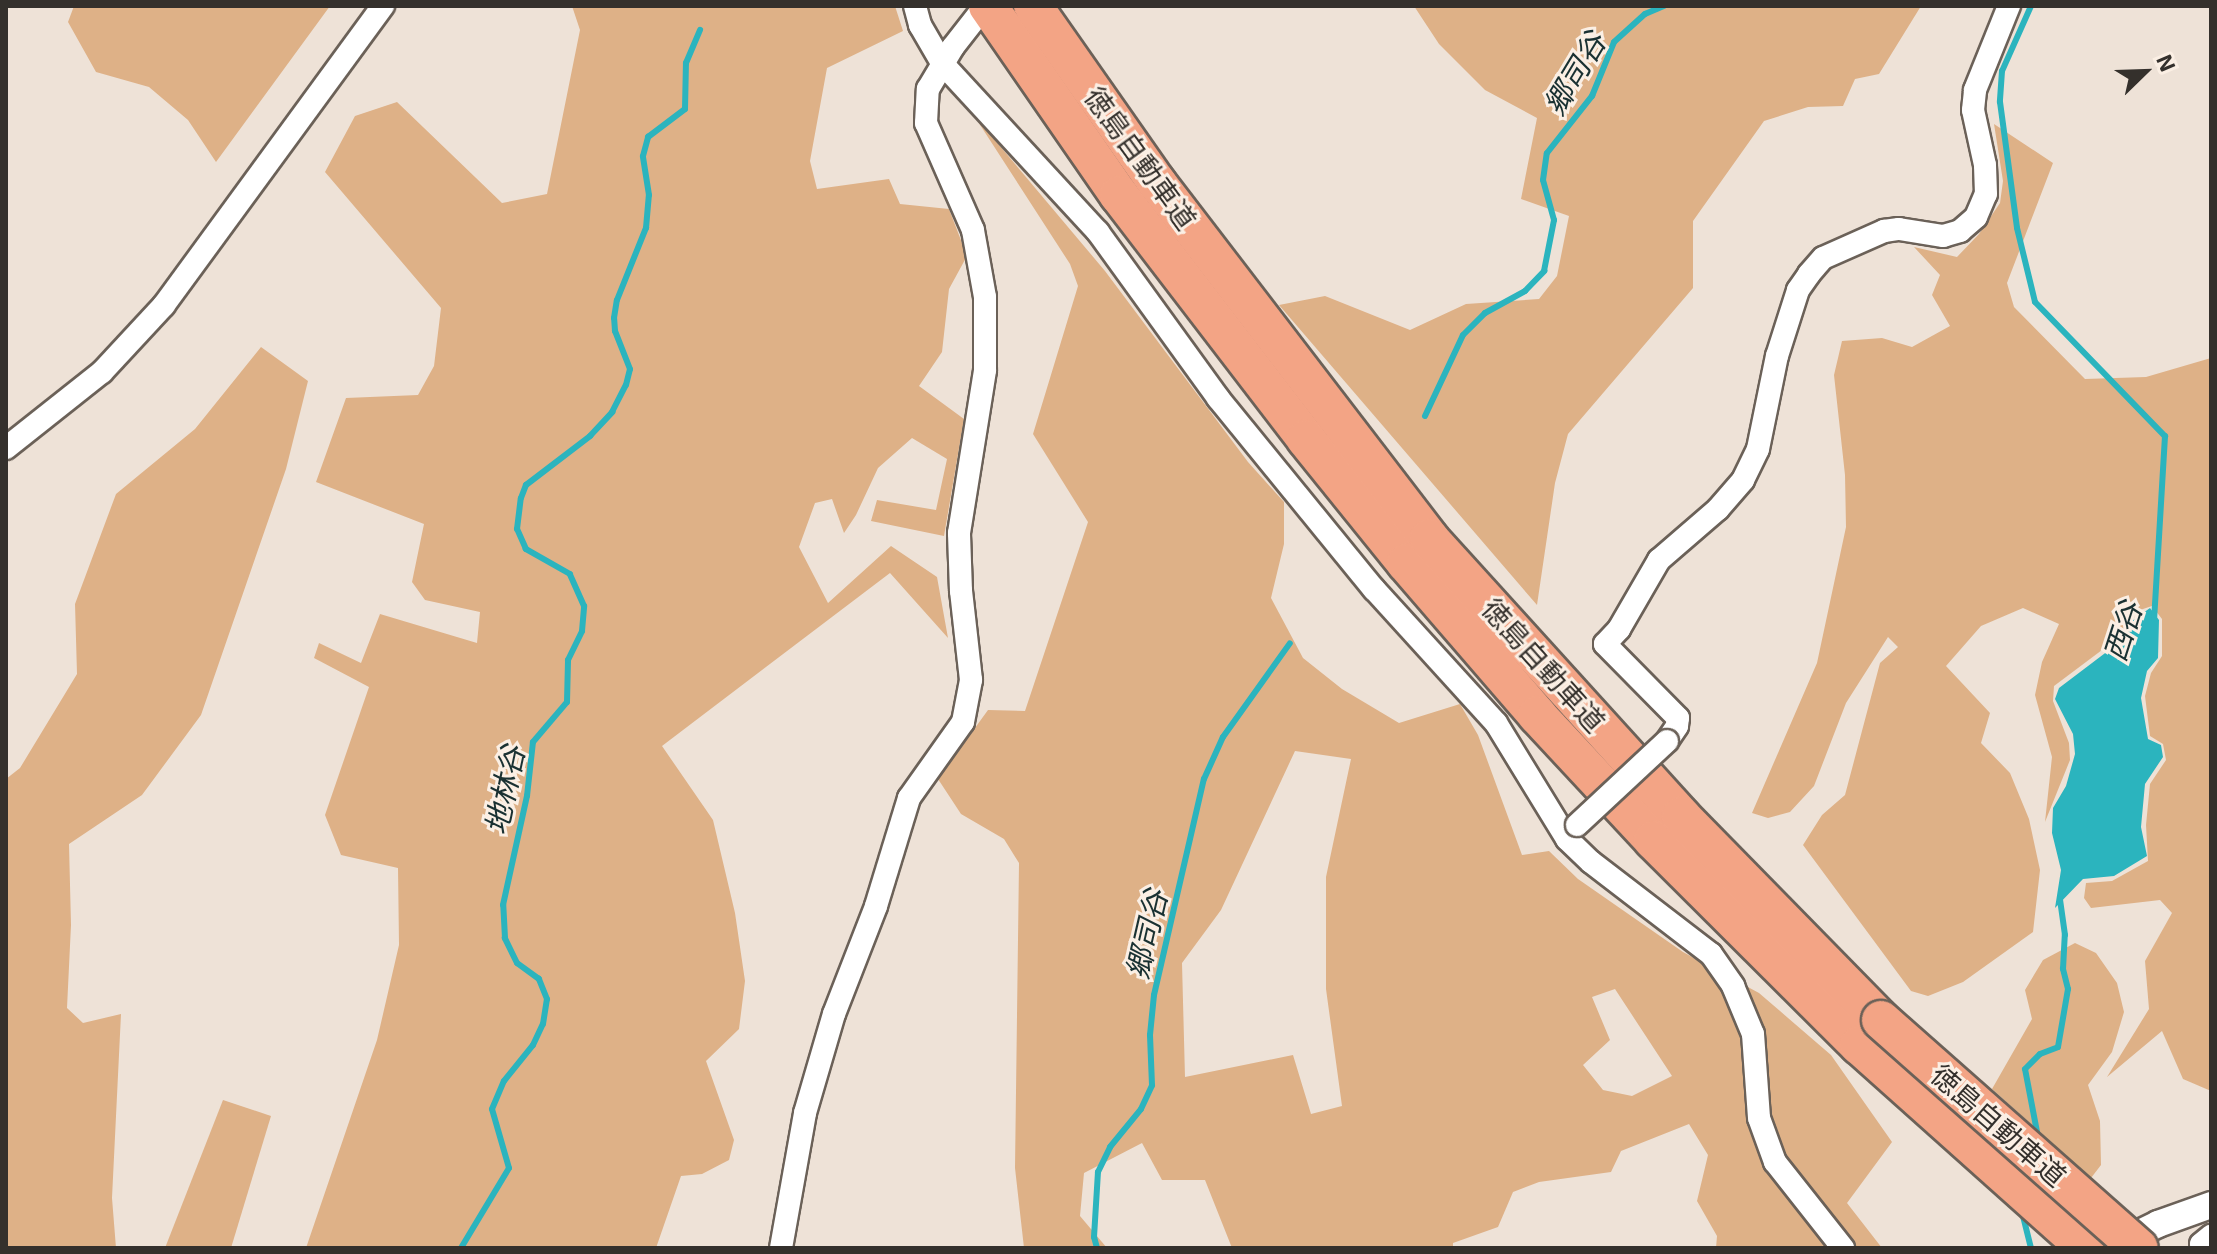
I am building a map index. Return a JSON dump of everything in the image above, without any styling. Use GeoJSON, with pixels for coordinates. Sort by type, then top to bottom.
{"type":"FeatureCollection","features":[{"type":"Feature","properties":{"kind":"highway","name":"徳島自動車道"},"geometry":{"type":"LineString","coordinates":[[987,6],[1119,195],[1406,563],[1537,715],[1653,840],[1870,1032],[2139,1248]]}},
{"type":"Feature","properties":{"kind":"highway","name":"徳島自動車道"},"geometry":{"type":"LineString","coordinates":[[1033,6],[1157,183],[1429,538],[1681,816],[1870,1032],[2086,1248]]}},
{"type":"Feature","properties":{"kind":"street"},"geometry":{"type":"LineString","coordinates":[[6,448],[102,372],[164,305],[383,6]]}},
{"type":"Feature","properties":{"kind":"street"},"geometry":{"type":"LineString","coordinates":[[915,6],[920,25],[1098,232],[1218,398],[1374,589],[1496,723],[1591,862],[1711,954],[1733,986],[1753,1034],[1759,1118],[1775,1162],[1843,1248]]}},
{"type":"Feature","properties":{"kind":"street"},"geometry":{"type":"LineString","coordinates":[[781,1248],[805,1113],[834,1014],[876,906],[909,798],[963,722],[971,680],[961,591],[959,533],[985,370],[985,297],[973,230],[926,123],[928,89],[947,55],[987,6]]}},
{"type":"Feature","properties":{"kind":"street"},"geometry":{"type":"LineString","coordinates":[[1572,832],[1667,741],[1677,726],[1678,718],[1605,644],[1619,629],[1659,560],[1718,509],[1743,480],[1758,449],[1777,356],[1794,303],[1809,274],[1823,258],[1884,231],[1899,229],[1943,236],[1960,231],[1976,217],[1986,194],[1986,180],[1973,110],[1975,90],[2009,6]]}},
{"type":"Feature","properties":{"kind":"street"},"geometry":{"type":"LineString","coordinates":[[2109,1248],[2158,1224],[2211,1205]]}},
{"type":"Feature","properties":{"kind":"street"},"geometry":{"type":"LineString","coordinates":[[2206,1248],[2201,1244],[2211,1236]]}},
{"type":"Feature","properties":{"kind":"shaded area"},"geometry":{"type":"Polygon","coordinates":[[[74,6],[330,6],[216,162],[188,120],[149,87],[96,72],[68,22],[74,6]]]}},
{"type":"Feature","properties":{"kind":"shaded area"},"geometry":{"type":"Polygon","coordinates":[[[572,6],[895,6],[903,31],[827,68],[810,161],[817,189],[889,179],[900,204],[949,209],[967,256],[949,289],[942,352],[919,386],[964,419],[944,536],[871,521],[877,500],[936,510],[947,459],[912,438],[878,468],[844,533],[832,499],[815,503],[799,547],[828,603],[891,546],[937,577],[948,638],[890,573],[662,746],[713,820],[735,913],[745,981],[739,1029],[706,1061],[734,1140],[729,1160],[702,1174],[681,1176],[656,1248],[306,1248],[377,1040],[399,945],[398,868],[341,855],[325,815],[369,687],[314,658],[319,643],[361,663],[380,614],[477,643],[480,612],[425,600],[412,582],[424,524],[316,482],[346,398],[418,395],[434,366],[441,308],[325,172],[355,116],[397,102],[502,203],[547,194],[580,30],[572,6]]]}},
{"type":"Feature","properties":{"kind":"shaded area"},"geometry":{"type":"Polygon","coordinates":[[[1414,6],[1921,6],[1879,74],[1855,79],[1843,106],[1808,107],[1764,121],[1693,221],[1693,288],[1568,434],[1555,483],[1537,605],[1279,305],[1325,296],[1410,330],[1466,304],[1539,299],[1557,276],[1569,216],[1521,199],[1537,118],[1485,90],[1439,44],[1414,6]]]}},
{"type":"Feature","properties":{"kind":"shaded area"},"geometry":{"type":"Polygon","coordinates":[[[973,114],[1105,271],[1248,462],[1284,502],[1284,544],[1271,598],[1303,658],[1342,689],[1399,723],[1460,704],[1478,735],[1522,855],[1549,851],[1578,879],[1683,952],[1759,993],[1831,1055],[1892,1142],[1847,1203],[1882,1248],[1716,1248],[1717,1236],[1697,1201],[1708,1155],[1689,1124],[1621,1151],[1611,1172],[1539,1182],[1513,1192],[1498,1227],[1453,1243],[1453,1248],[1232,1248],[1205,1180],[1162,1180],[1142,1143],[1084,1173],[1080,1216],[1107,1248],[1024,1248],[1015,1168],[1019,863],[1004,839],[961,814],[938,779],[988,710],[1025,711],[1088,522],[1033,434],[1078,286],[1070,264],[973,114]],[[1295,751],[1221,910],[1182,963],[1185,1077],[1293,1055],[1311,1114],[1342,1106],[1326,989],[1326,877],[1351,759],[1295,751]],[[1615,989],[1592,997],[1610,1040],[1583,1065],[1603,1090],[1632,1096],[1672,1076],[1615,989]]]}},
{"type":"Feature","properties":{"kind":"shaded area"},"geometry":{"type":"Polygon","coordinates":[[[1994,124],[2053,163],[2007,283],[2014,307],[2085,379],[2146,377],[2211,358],[2211,1091],[2183,1079],[2162,1031],[2107,1077],[2149,1009],[2145,961],[2172,913],[2160,900],[2091,908],[2084,898],[2086,883],[2112,881],[2148,861],[2146,825],[2150,784],[2166,760],[2163,744],[2150,736],[2145,696],[2151,673],[2162,656],[2162,619],[2152,606],[2134,612],[2122,635],[2054,686],[2053,701],[2069,743],[2070,760],[2045,822],[2052,757],[2035,695],[2042,662],[2059,624],[2023,608],[1981,626],[1946,666],[1990,713],[1981,743],[2010,773],[2029,819],[2040,870],[2033,932],[1963,982],[1928,996],[1911,991],[1803,845],[1822,815],[1845,795],[1880,663],[1898,647],[1888,637],[1846,703],[1814,786],[1790,812],[1768,818],[1752,813],[1817,663],[1846,527],[1845,475],[1834,375],[1842,341],[1882,338],[1912,347],[1950,326],[1932,295],[1940,275],[1914,247],[1957,257],[1979,234],[2000,203],[2003,181],[1994,124]]]}},
{"type":"Feature","properties":{"kind":"shaded area"},"geometry":{"type":"Polygon","coordinates":[[[261,347],[308,381],[286,469],[201,715],[142,795],[69,844],[71,925],[67,1008],[83,1023],[121,1014],[112,1198],[116,1248],[6,1248],[6,779],[20,768],[77,674],[75,604],[116,494],[195,429],[261,347]]]}},
{"type":"Feature","properties":{"kind":"shaded area"},"geometry":{"type":"Polygon","coordinates":[[[2075,943],[2096,953],[2117,983],[2124,1012],[2112,1052],[2088,1085],[2100,1121],[2101,1165],[2091,1178],[1992,1089],[2032,1019],[2025,990],[2043,960],[2075,943]]]}},
{"type":"Feature","properties":{"kind":"shaded area"},"geometry":{"type":"Polygon","coordinates":[[[223,1100],[271,1116],[231,1248],[165,1248],[223,1100]]]}},
{"type":"Feature","properties":{"kind":"water"},"geometry":{"type":"Polygon","coordinates":[[[2150,608],[2159,620],[2158,658],[2147,671],[2141,698],[2148,739],[2161,745],[2163,757],[2145,784],[2141,827],[2147,856],[2114,876],[2083,879],[2055,908],[2061,870],[2052,833],[2053,808],[2066,786],[2075,754],[2073,734],[2055,699],[2059,688],[2125,638],[2132,621],[2150,608]]]}},
{"type":"Feature","properties":{"kind":"waterway","name":"郷司谷"},"geometry":{"type":"LineString","coordinates":[[1425,416],[1463,335],[1485,313],[1525,291],[1544,271],[1554,220],[1543,180],[1547,153],[1592,96],[1614,42],[1645,14],[1664,6]]}},
{"type":"Feature","properties":{"kind":"waterway","name":"西谷"},"geometry":{"type":"LineString","coordinates":[[2031,6],[2002,71],[2000,102],[2017,228],[2035,302],[2165,436],[2154,619]]}},
{"type":"Feature","properties":{"kind":"waterway","name":"地林谷"},"geometry":{"type":"LineString","coordinates":[[461,1248],[509,1168],[492,1109],[504,1081],[533,1045],[543,1024],[547,999],[539,979],[517,963],[505,938],[503,905],[527,796],[533,742],[567,702],[568,660],[582,631],[584,606],[570,574],[526,549],[517,529],[521,498],[526,485],[590,436],[612,412],[626,385],[630,369],[615,331],[614,318],[617,300],[646,228],[649,195],[643,156],[648,137],[685,109],[686,63],[700,30]]}},
{"type":"Feature","properties":{"kind":"waterway","name":"郷司谷"},"geometry":{"type":"LineString","coordinates":[[1097,1248],[1094,1237],[1098,1172],[1110,1147],[1141,1109],[1152,1085],[1150,1035],[1154,995],[1204,779],[1223,737],[1290,643]]}},
{"type":"Feature","properties":{"kind":"waterway","name":"西谷"},"geometry":{"type":"LineString","coordinates":[[2038,1137],[2025,1069],[2040,1054],[2058,1047],[2068,989],[2063,969],[2065,935],[2060,899]]}},
{"type":"Feature","properties":{"kind":"waterway","name":"西谷"},"geometry":{"type":"LineString","coordinates":[[2022,1212],[2031,1248]]}}]}
